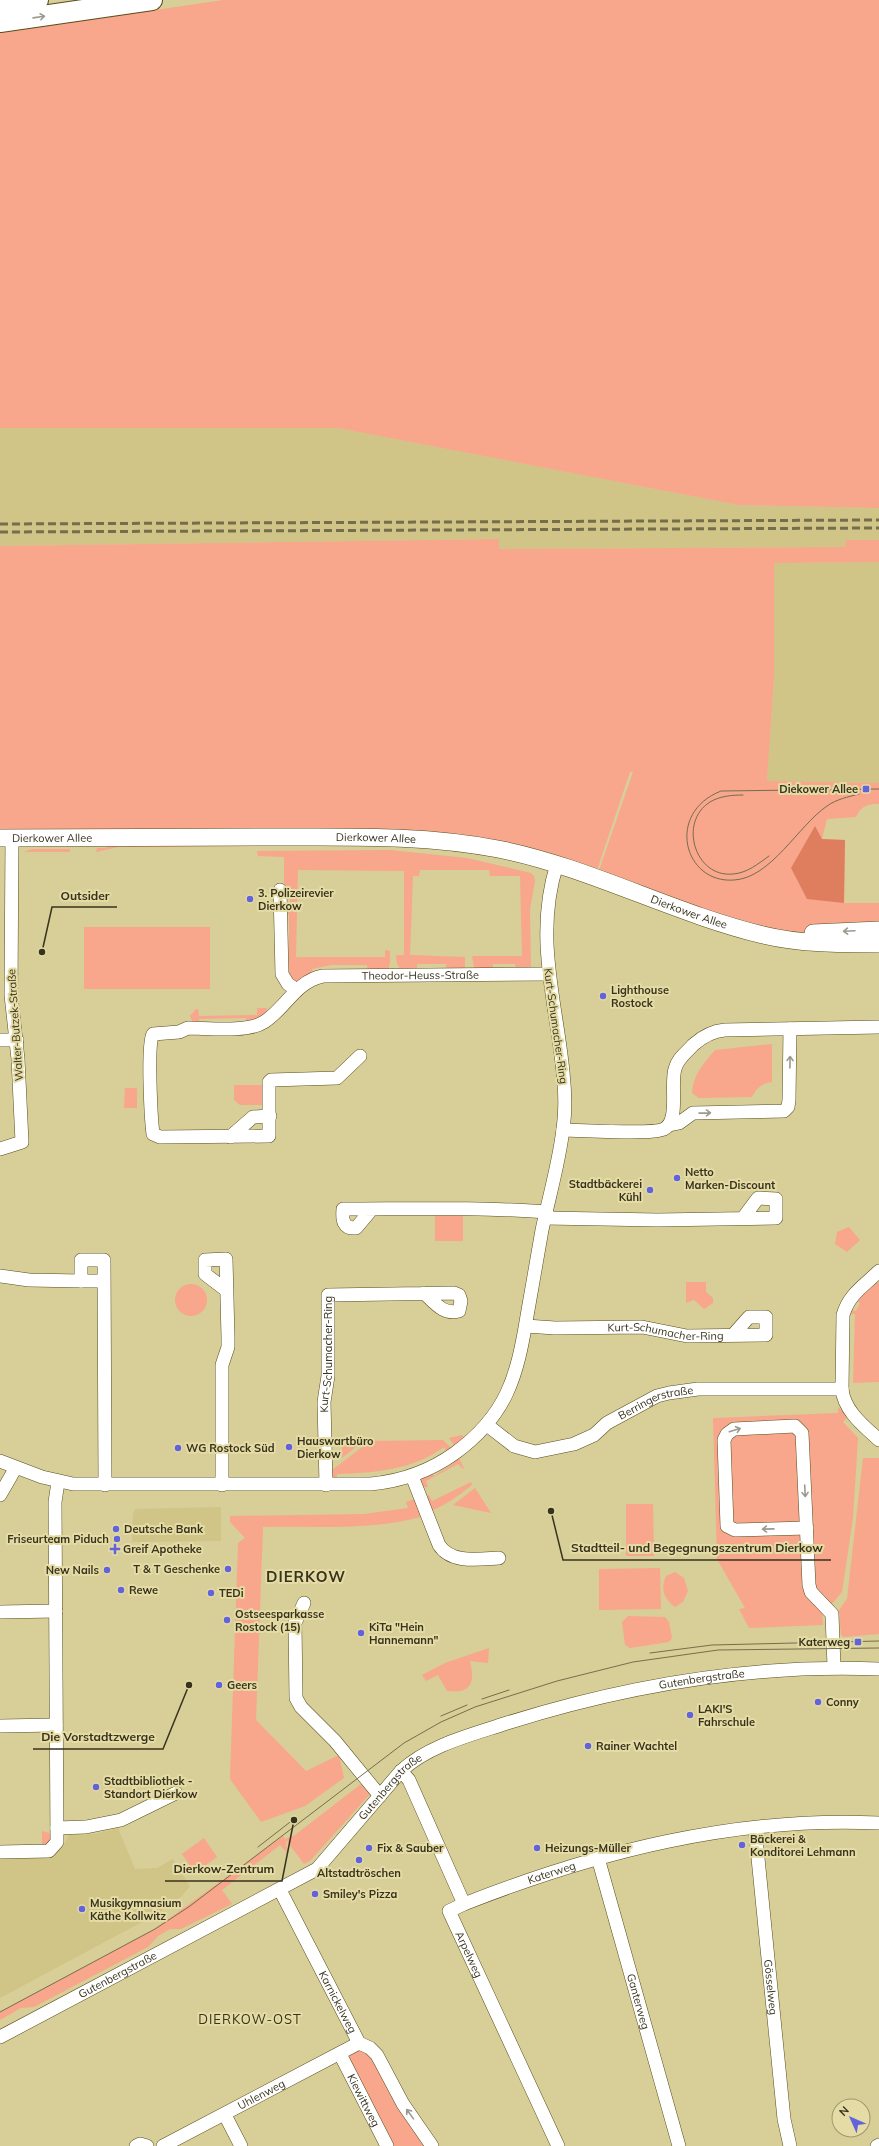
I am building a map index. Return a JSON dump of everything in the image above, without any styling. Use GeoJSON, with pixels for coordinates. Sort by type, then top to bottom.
{"type":"FeatureCollection","features":[{"type":"Feature","properties":{"kind":"highway"},"geometry":{"type":"LineString","coordinates":[[0,6],[38,0]]}},
{"type":"Feature","properties":{"kind":"highway"},"geometry":{"type":"LineString","coordinates":[[0,22],[152,0]]}},
{"type":"Feature","properties":{"kind":"main road","name":"Dierkower Allee"},"geometry":{"type":"LineString","coordinates":[[6,838],[412,838],[465,843],[498,849],[557,864],[693,914],[763,935],[830,944],[879,944]]}},
{"type":"Feature","properties":{"kind":"main road","name":"Dierkower Allee"},"geometry":{"type":"LineString","coordinates":[[739,928],[788,934],[879,930]]}},
{"type":"Feature","properties":{"kind":"street","name":"Walter-Butzek-Straße"},"geometry":{"type":"LineString","coordinates":[[0,1149],[22,1142],[7,1040],[6,838]]}},
{"type":"Feature","properties":{"kind":"street","name":"Kurt-Schumacher-Ring"},"geometry":{"type":"LineString","coordinates":[[0,1462],[15,1469],[58,1482],[105,1485],[379,1484],[412,1476],[450,1457],[469,1443],[487,1425],[504,1399],[514,1377],[520,1357],[563,1130],[565,1094],[548,974],[545,923],[549,895],[557,864]]}},
{"type":"Feature","properties":{"kind":"street"},"geometry":{"type":"LineString","coordinates":[[280,890],[282,974],[288,984],[297,990]]}},
{"type":"Feature","properties":{"kind":"street","name":"Theodor-Heuss-Straße"},"geometry":{"type":"LineString","coordinates":[[360,1056],[337,1078],[271,1080],[269,1082],[269,1136],[160,1137],[153,1134],[151,1038],[158,1032],[179,1032],[188,1028],[245,1028],[256,1026],[269,1018],[309,980],[323,976],[548,974]]}},
{"type":"Feature","properties":{"kind":"street"},"geometry":{"type":"LineString","coordinates":[[669,1125],[673,1114],[674,1069],[680,1059],[699,1040],[718,1031],[879,1027]]}},
{"type":"Feature","properties":{"kind":"street"},"geometry":{"type":"LineString","coordinates":[[563,1130],[660,1131],[669,1125],[679,1123],[694,1113],[784,1111],[788,1107],[789,1100],[790,1029]]}},
{"type":"Feature","properties":{"kind":"street"},"geometry":{"type":"LineString","coordinates":[[230,1137],[253,1117],[270,1116]]}},
{"type":"Feature","properties":{"kind":"street"},"geometry":{"type":"LineString","coordinates":[[372,1209],[509,1209],[546,1215],[658,1220],[743,1218]]}},
{"type":"Feature","properties":{"kind":"street"},"geometry":{"type":"LineString","coordinates":[[81,1281],[81,1260],[104,1260],[105,1485]]}},
{"type":"Feature","properties":{"kind":"street"},"geometry":{"type":"LineString","coordinates":[[878,1273],[857,1290],[846,1305],[844,1315],[842,1389],[844,1399],[849,1409],[879,1440]]}},
{"type":"Feature","properties":{"kind":"street"},"geometry":{"type":"LineString","coordinates":[[0,1276],[30,1280],[104,1281]]}},
{"type":"Feature","properties":{"kind":"street"},"geometry":{"type":"LineString","coordinates":[[222,1485],[222,1365],[228,1347],[226,1290]]}},
{"type":"Feature","properties":{"kind":"street","name":"Kurt-Schumacher-Ring"},"geometry":{"type":"LineString","coordinates":[[326,1485],[324,1402],[328,1376],[328,1295],[424,1293]]}},
{"type":"Feature","properties":{"kind":"street","name":"Kurt-Schumacher-Ring"},"geometry":{"type":"LineString","coordinates":[[526,1326],[555,1328],[642,1327],[687,1336],[733,1335]]}},
{"type":"Feature","properties":{"kind":"street","name":"Berringerstraße"},"geometry":{"type":"LineString","coordinates":[[487,1425],[514,1446],[535,1452],[574,1444],[594,1435],[607,1423],[657,1396],[669,1393],[698,1389],[842,1389]]}},
{"type":"Feature","properties":{"kind":"street"},"geometry":{"type":"LineString","coordinates":[[807,1528],[735,1530],[727,1526],[724,1440],[730,1431],[734,1429],[795,1426],[801,1429],[807,1528],[809,1585],[811,1592],[832,1614],[834,1667]]}},
{"type":"Feature","properties":{"kind":"street"},"geometry":{"type":"LineString","coordinates":[[0,1494],[15,1469]]}},
{"type":"Feature","properties":{"kind":"street"},"geometry":{"type":"LineString","coordinates":[[412,1476],[442,1550],[455,1558],[499,1558]]}},
{"type":"Feature","properties":{"kind":"street"},"geometry":{"type":"LineString","coordinates":[[0,1852],[50,1851],[57,1842],[55,1502],[58,1482]]}},
{"type":"Feature","properties":{"kind":"street"},"geometry":{"type":"LineString","coordinates":[[304,1603],[295,1623],[296,1698],[301,1707],[335,1741],[380,1796]]}},
{"type":"Feature","properties":{"kind":"street"},"geometry":{"type":"LineString","coordinates":[[0,1612],[56,1611]]}},
{"type":"Feature","properties":{"kind":"street","name":"Gutenbergstraße"},"geometry":{"type":"LineString","coordinates":[[0,2037],[280,1890],[321,1865],[401,1772],[412,1762],[427,1752],[490,1729],[563,1706],[619,1692],[692,1679],[744,1672],[834,1667],[879,1669]]}},
{"type":"Feature","properties":{"kind":"street"},"geometry":{"type":"LineString","coordinates":[[0,1726],[56,1725]]}},
{"type":"Feature","properties":{"kind":"street"},"geometry":{"type":"LineString","coordinates":[[401,1772],[409,1780],[464,1904]]}},
{"type":"Feature","properties":{"kind":"street"},"geometry":{"type":"LineString","coordinates":[[57,1828],[86,1827],[121,1820],[176,1793]]}},
{"type":"Feature","properties":{"kind":"street","name":"Katerweg"},"geometry":{"type":"LineString","coordinates":[[464,1904],[546,1874],[598,1858],[672,1839],[755,1828],[831,1822],[879,1823]]}},
{"type":"Feature","properties":{"kind":"street","name":"Gösselweg"},"geometry":{"type":"LineString","coordinates":[[755,1828],[784,2119],[790,2146]]}},
{"type":"Feature","properties":{"kind":"street","name":"Ganterweg"},"geometry":{"type":"LineString","coordinates":[[598,1858],[679,2146]]}},
{"type":"Feature","properties":{"kind":"street","name":"Karnickelweg"},"geometry":{"type":"LineString","coordinates":[[280,1890],[359,2043],[370,2048],[377,2055],[403,2104],[432,2146]]}},
{"type":"Feature","properties":{"kind":"street","name":"Arpelweg"},"geometry":{"type":"LineString","coordinates":[[464,1904],[449,1911],[558,2146]]}},
{"type":"Feature","properties":{"kind":"street","name":"Uhlenweg"},"geometry":{"type":"LineString","coordinates":[[163,2146],[359,2043]]}},
{"type":"Feature","properties":{"kind":"street","name":"Kiewittweg"},"geometry":{"type":"LineString","coordinates":[[340,2054],[387,2146]]}},
{"type":"Feature","properties":{"kind":"street"},"geometry":{"type":"LineString","coordinates":[[225,2114],[241,2146]]}},
{"type":"Feature","properties":{"kind":"street"},"geometry":{"type":"LineString","coordinates":[[136,2146],[140,2144],[147,2146]]}},
{"type":"Feature","properties":{"kind":"shaded area"},"geometry":{"type":"Polygon","coordinates":[[[223,0],[879,0],[879,508],[739,505],[338,428],[0,428],[0,33],[223,0]]]}},
{"type":"Feature","properties":{"kind":"shaded area"},"geometry":{"type":"Polygon","coordinates":[[[0,428],[338,428],[739,505],[879,508],[879,540],[846,540],[845,547],[499,549],[499,539],[0,546],[0,428]]]}},
{"type":"Feature","properties":{"kind":"shaded area"},"geometry":{"type":"Polygon","coordinates":[[[499,539],[499,549],[845,547],[846,540],[879,540],[879,562],[774,563],[774,677],[767,781],[879,783],[879,804],[865,806],[860,810],[856,817],[827,819],[822,839],[845,840],[844,903],[879,903],[879,923],[820,933],[768,932],[596,879],[633,772],[630,772],[596,873],[505,845],[0,833],[0,546],[499,539]]]}},
{"type":"Feature","properties":{"kind":"shaded area"},"geometry":{"type":"Polygon","coordinates":[[[879,562],[879,783],[767,781],[774,677],[774,563],[879,562]]]}},
{"type":"Feature","properties":{"kind":"shaded area"},"geometry":{"type":"Polygon","coordinates":[[[815,826],[822,839],[845,840],[844,903],[807,899],[791,868],[815,826]]]}},
{"type":"Feature","properties":{"kind":"shaded area"},"geometry":{"type":"Polygon","coordinates":[[[239,843],[242,846],[118,847],[96,852],[97,848],[105,848],[117,844],[239,843]]]}},
{"type":"Feature","properties":{"kind":"shaded area"},"geometry":{"type":"Polygon","coordinates":[[[32,849],[70,849],[70,852],[24,852],[32,849]]]}},
{"type":"Feature","properties":{"kind":"shaded area"},"geometry":{"type":"Polygon","coordinates":[[[390,850],[467,858],[531,873],[534,876],[535,881],[530,909],[531,970],[516,971],[515,964],[493,964],[493,971],[474,968],[472,956],[522,956],[520,876],[490,876],[489,870],[420,870],[419,876],[413,876],[410,955],[465,957],[465,967],[462,970],[446,971],[446,964],[417,964],[417,971],[401,970],[397,964],[396,955],[404,955],[404,871],[298,870],[296,957],[385,957],[385,950],[390,951],[390,963],[388,970],[368,972],[367,965],[331,965],[312,969],[313,974],[301,981],[295,982],[288,980],[283,958],[289,958],[289,914],[283,914],[284,905],[290,905],[290,899],[287,899],[287,890],[284,889],[284,857],[258,856],[257,851],[390,850]]]}},
{"type":"Feature","properties":{"kind":"shaded area"},"geometry":{"type":"Polygon","coordinates":[[[84,927],[210,927],[210,989],[84,989],[84,927]]]}},
{"type":"Feature","properties":{"kind":"shaded area"},"geometry":{"type":"Polygon","coordinates":[[[257,1008],[267,1008],[266,1014],[247,1024],[246,1018],[199,1019],[199,1025],[193,1023],[190,1016],[196,1009],[198,1009],[199,1016],[257,1015],[257,1008]]]}},
{"type":"Feature","properties":{"kind":"shaded area"},"geometry":{"type":"Polygon","coordinates":[[[772,1044],[772,1082],[760,1086],[752,1097],[699,1098],[692,1093],[694,1081],[697,1075],[715,1050],[772,1044]]]}},
{"type":"Feature","properties":{"kind":"shaded area"},"geometry":{"type":"Polygon","coordinates":[[[234,1085],[263,1085],[263,1105],[240,1105],[234,1100],[234,1085]]]}},
{"type":"Feature","properties":{"kind":"shaded area"},"geometry":{"type":"Polygon","coordinates":[[[125,1088],[137,1088],[137,1108],[124,1108],[125,1088]]]}},
{"type":"Feature","properties":{"kind":"shaded area"},"geometry":{"type":"Polygon","coordinates":[[[435,1214],[463,1214],[463,1241],[435,1241],[435,1214]]]}},
{"type":"Feature","properties":{"kind":"shaded area"},"geometry":{"type":"Polygon","coordinates":[[[849,1227],[860,1240],[847,1252],[835,1244],[837,1232],[849,1227]]]}},
{"type":"Feature","properties":{"kind":"shaded area"},"geometry":{"type":"Polygon","coordinates":[[[686,1282],[706,1282],[706,1292],[713,1298],[713,1303],[704,1309],[694,1300],[686,1303],[686,1282]]]}},
{"type":"Feature","properties":{"kind":"shaded area"},"geometry":{"type":"Polygon","coordinates":[[[870,1283],[879,1283],[879,1382],[853,1383],[855,1314],[848,1314],[850,1309],[856,1311],[860,1303],[854,1300],[870,1283]]]}},
{"type":"Feature","properties":{"kind":"shaded area"},"geometry":{"type":"Polygon","coordinates":[[[191,1284],[197,1285],[204,1291],[207,1300],[206,1306],[200,1313],[191,1316],[185,1315],[178,1309],[175,1300],[176,1294],[182,1287],[191,1284]]]}},
{"type":"Feature","properties":{"kind":"shaded area"},"geometry":{"type":"Polygon","coordinates":[[[838,1407],[848,1416],[843,1422],[858,1438],[853,1518],[842,1592],[831,1605],[822,1607],[823,1625],[749,1628],[739,1609],[745,1608],[717,1559],[713,1418],[838,1413],[838,1407]]]}},
{"type":"Feature","properties":{"kind":"shaded area"},"geometry":{"type":"Polygon","coordinates":[[[462,1435],[464,1438],[456,1448],[449,1438],[462,1435]]]}},
{"type":"Feature","properties":{"kind":"shaded area"},"geometry":{"type":"Polygon","coordinates":[[[443,1440],[453,1450],[447,1452],[444,1447],[419,1461],[393,1469],[365,1473],[337,1474],[337,1480],[330,1481],[331,1471],[370,1441],[443,1440]]]}},
{"type":"Feature","properties":{"kind":"shaded area"},"geometry":{"type":"Polygon","coordinates":[[[342,1441],[363,1441],[342,1458],[342,1441]]]}},
{"type":"Feature","properties":{"kind":"shaded area"},"geometry":{"type":"Polygon","coordinates":[[[458,1457],[464,1468],[463,1469],[458,1464],[426,1481],[428,1487],[422,1487],[419,1480],[432,1472],[434,1476],[454,1463],[453,1461],[458,1457]]]}},
{"type":"Feature","properties":{"kind":"shaded area"},"geometry":{"type":"Polygon","coordinates":[[[863,1458],[879,1458],[879,1634],[844,1637],[841,1635],[839,1610],[847,1599],[863,1458]]]}},
{"type":"Feature","properties":{"kind":"shaded area"},"geometry":{"type":"Polygon","coordinates":[[[471,1482],[472,1485],[446,1504],[428,1512],[423,1497],[429,1495],[432,1501],[471,1482]]]}},
{"type":"Feature","properties":{"kind":"shaded area"},"geometry":{"type":"Polygon","coordinates":[[[475,1488],[491,1513],[453,1505],[475,1488]]]}},
{"type":"Feature","properties":{"kind":"shaded area"},"geometry":{"type":"Polygon","coordinates":[[[421,1497],[428,1515],[408,1520],[367,1526],[263,1527],[256,1720],[306,1771],[339,1755],[344,1778],[305,1806],[261,1822],[230,1779],[238,1543],[245,1538],[230,1522],[230,1516],[364,1514],[408,1508],[406,1502],[421,1497]]]}},
{"type":"Feature","properties":{"kind":"shaded area"},"geometry":{"type":"Polygon","coordinates":[[[626,1504],[653,1504],[654,1556],[626,1556],[626,1504]]]}},
{"type":"Feature","properties":{"kind":"shaded area"},"geometry":{"type":"Polygon","coordinates":[[[221,1507],[221,1541],[132,1542],[133,1514],[135,1509],[221,1507]]]}},
{"type":"Feature","properties":{"kind":"shaded area"},"geometry":{"type":"Polygon","coordinates":[[[660,1568],[661,1609],[599,1610],[599,1569],[660,1568]]]}},
{"type":"Feature","properties":{"kind":"shaded area"},"geometry":{"type":"Polygon","coordinates":[[[675,1572],[684,1578],[688,1591],[683,1602],[675,1607],[668,1601],[664,1593],[663,1585],[666,1576],[675,1572]]]}},
{"type":"Feature","properties":{"kind":"shaded area"},"geometry":{"type":"Polygon","coordinates":[[[628,1616],[665,1617],[669,1622],[672,1638],[669,1642],[630,1648],[625,1645],[622,1622],[628,1616]]]}},
{"type":"Feature","properties":{"kind":"shaded area"},"geometry":{"type":"Polygon","coordinates":[[[489,1648],[488,1663],[470,1661],[472,1681],[467,1688],[462,1691],[447,1691],[438,1675],[426,1681],[422,1675],[445,1663],[489,1648]]]}},
{"type":"Feature","properties":{"kind":"shaded area"},"geometry":{"type":"Polygon","coordinates":[[[361,1784],[370,1794],[310,1861],[304,1864],[286,1840],[287,1853],[280,1845],[222,1890],[232,1904],[181,1929],[170,1929],[158,1936],[148,1947],[34,2007],[21,2008],[0,2020],[0,2012],[155,1929],[283,1836],[285,1839],[295,1835],[361,1784]]]}},
{"type":"Feature","properties":{"kind":"shaded area","name":"Musikgymnasium Käthe Kollwitz"},"geometry":{"type":"Polygon","coordinates":[[[118,1828],[135,1869],[157,1868],[173,1859],[190,1886],[182,1896],[157,1914],[0,1998],[0,1856],[53,1854],[62,1848],[69,1835],[94,1834],[118,1828]]]}},
{"type":"Feature","properties":{"kind":"shaded area"},"geometry":{"type":"Polygon","coordinates":[[[42,1831],[49,1833],[51,1837],[50,1844],[42,1846],[42,1831]]]}},
{"type":"Feature","properties":{"kind":"shaded area"},"geometry":{"type":"Polygon","coordinates":[[[204,1838],[217,1857],[195,1873],[182,1854],[204,1838]]]}},
{"type":"Feature","properties":{"kind":"shaded area"},"geometry":{"type":"Polygon","coordinates":[[[370,2048],[432,2146],[387,2146],[340,2054],[370,2048]]]}},
{"type":"Feature","properties":{"kind":"tram line"},"geometry":{"type":"LineString","coordinates":[[859,794],[839,800],[827,806],[816,815],[772,861],[747,877],[734,880],[717,878],[703,871],[693,859],[688,845],[687,830],[692,815],[703,801],[721,791],[879,789]]}},
{"type":"Feature","properties":{"kind":"tram line"},"geometry":{"type":"LineString","coordinates":[[743,795],[718,798],[710,802],[700,811],[695,822],[693,835],[695,847],[701,858],[709,867],[720,873],[733,874],[743,872],[752,868],[769,856]]}},
{"type":"Feature","properties":{"kind":"tram line"},"geometry":{"type":"LineString","coordinates":[[650,1653],[712,1645],[879,1641]]}},
{"type":"Feature","properties":{"kind":"tram line"},"geometry":{"type":"LineString","coordinates":[[0,2012],[155,1929],[190,1906],[404,1743],[441,1722],[475,1707],[557,1681],[633,1662],[718,1650],[879,1648]]}},
{"type":"Feature","properties":{"kind":"tram line"},"geometry":{"type":"LineString","coordinates":[[482,1699],[509,1690]]}},
{"type":"Feature","properties":{"kind":"tram line"},"geometry":{"type":"LineString","coordinates":[[441,1716],[467,1705]]}},
{"type":"Feature","properties":{"kind":"tram line"},"geometry":{"type":"LineString","coordinates":[[258,1847],[294,1819]]}},
{"type":"Feature","properties":{"kind":"railway"},"geometry":{"type":"LineString","coordinates":[[0,524],[879,520]]}},
{"type":"Feature","properties":{"kind":"railway"},"geometry":{"type":"LineString","coordinates":[[0,532],[879,528]]}},
{"type":"Feature","properties":{"kind":"place","name":"Diekower Allee"},"geometry":{"type":"Point","coordinates":[866,789]}},
{"type":"Feature","properties":{"kind":"place","name":"3. Polizeirevier Dierkow"},"geometry":{"type":"Point","coordinates":[250,899]}},
{"type":"Feature","properties":{"kind":"place","name":"Outsider"},"geometry":{"type":"Point","coordinates":[42,952]}},
{"type":"Feature","properties":{"kind":"place","name":"Lighthouse Rostock"},"geometry":{"type":"Point","coordinates":[603,996]}},
{"type":"Feature","properties":{"kind":"place","name":"Netto Marken-Discount"},"geometry":{"type":"Point","coordinates":[677,1178]}},
{"type":"Feature","properties":{"kind":"place","name":"Stadtbäckerei Kühl"},"geometry":{"type":"Point","coordinates":[650,1190]}},
{"type":"Feature","properties":{"kind":"place","name":"Hauswartbüro Dierkow"},"geometry":{"type":"Point","coordinates":[289,1447]}},
{"type":"Feature","properties":{"kind":"place","name":"WG Rostock Süd"},"geometry":{"type":"Point","coordinates":[178,1448]}},
{"type":"Feature","properties":{"kind":"place","name":"Stadtteil- und Begegnungszentrum Dierkow"},"geometry":{"type":"Point","coordinates":[551,1511]}},
{"type":"Feature","properties":{"kind":"place","name":"Deutsche Bank"},"geometry":{"type":"Point","coordinates":[116,1529]}},
{"type":"Feature","properties":{"kind":"place","name":"Friseurteam Piduch"},"geometry":{"type":"Point","coordinates":[117,1539]}},
{"type":"Feature","properties":{"kind":"place","name":"Greif Apotheke"},"geometry":{"type":"Point","coordinates":[115,1549]}},
{"type":"Feature","properties":{"kind":"place","name":"T & T Geschenke"},"geometry":{"type":"Point","coordinates":[228,1569]}},
{"type":"Feature","properties":{"kind":"place","name":"New Nails"},"geometry":{"type":"Point","coordinates":[107,1570]}},
{"type":"Feature","properties":{"kind":"place","name":"Rewe"},"geometry":{"type":"Point","coordinates":[121,1590]}},
{"type":"Feature","properties":{"kind":"place","name":"TEDi"},"geometry":{"type":"Point","coordinates":[211,1593]}},
{"type":"Feature","properties":{"kind":"place","name":"Ostseesparkasse Rostock (15)"},"geometry":{"type":"Point","coordinates":[227,1620]}},
{"type":"Feature","properties":{"kind":"place","name":"KiTa \"Hein Hannemann\""},"geometry":{"type":"Point","coordinates":[361,1633]}},
{"type":"Feature","properties":{"kind":"place","name":"Katerweg"},"geometry":{"type":"Point","coordinates":[858,1642]}},
{"type":"Feature","properties":{"kind":"place","name":"Die Vorstadtzwerge"},"geometry":{"type":"Point","coordinates":[189,1685]}},
{"type":"Feature","properties":{"kind":"place","name":"Geers"},"geometry":{"type":"Point","coordinates":[219,1685]}},
{"type":"Feature","properties":{"kind":"place","name":"Conny"},"geometry":{"type":"Point","coordinates":[818,1702]}},
{"type":"Feature","properties":{"kind":"place","name":"LAKI'S Fahrschule"},"geometry":{"type":"Point","coordinates":[690,1715]}},
{"type":"Feature","properties":{"kind":"place","name":"Rainer Wachtel"},"geometry":{"type":"Point","coordinates":[588,1746]}},
{"type":"Feature","properties":{"kind":"place","name":"Stadtbibliothek - Standort Dierkow"},"geometry":{"type":"Point","coordinates":[96,1787]}},
{"type":"Feature","properties":{"kind":"place","name":"Dierkow-Zentrum"},"geometry":{"type":"Point","coordinates":[294,1820]}},
{"type":"Feature","properties":{"kind":"place","name":"Bäckerei & Konditorei Lehmann"},"geometry":{"type":"Point","coordinates":[742,1845]}},
{"type":"Feature","properties":{"kind":"place","name":"Fix & Sauber"},"geometry":{"type":"Point","coordinates":[369,1848]}},
{"type":"Feature","properties":{"kind":"place","name":"Heizungs-Müller"},"geometry":{"type":"Point","coordinates":[537,1848]}},
{"type":"Feature","properties":{"kind":"place","name":"Altstadtröschen"},"geometry":{"type":"Point","coordinates":[359,1860]}},
{"type":"Feature","properties":{"kind":"place","name":"Smiley's Pizza"},"geometry":{"type":"Point","coordinates":[315,1894]}},
{"type":"Feature","properties":{"kind":"place","name":"Musikgymnasium Käthe Kollwitz"},"geometry":{"type":"Point","coordinates":[82,1909]}},
{"type":"Feature","properties":{"kind":"district","name":"DIERKOW"},"geometry":{"type":"Point","coordinates":[306,1577]}},
{"type":"Feature","properties":{"kind":"district","name":"DIERKOW-OST"},"geometry":{"type":"Point","coordinates":[250,2019]}}]}
